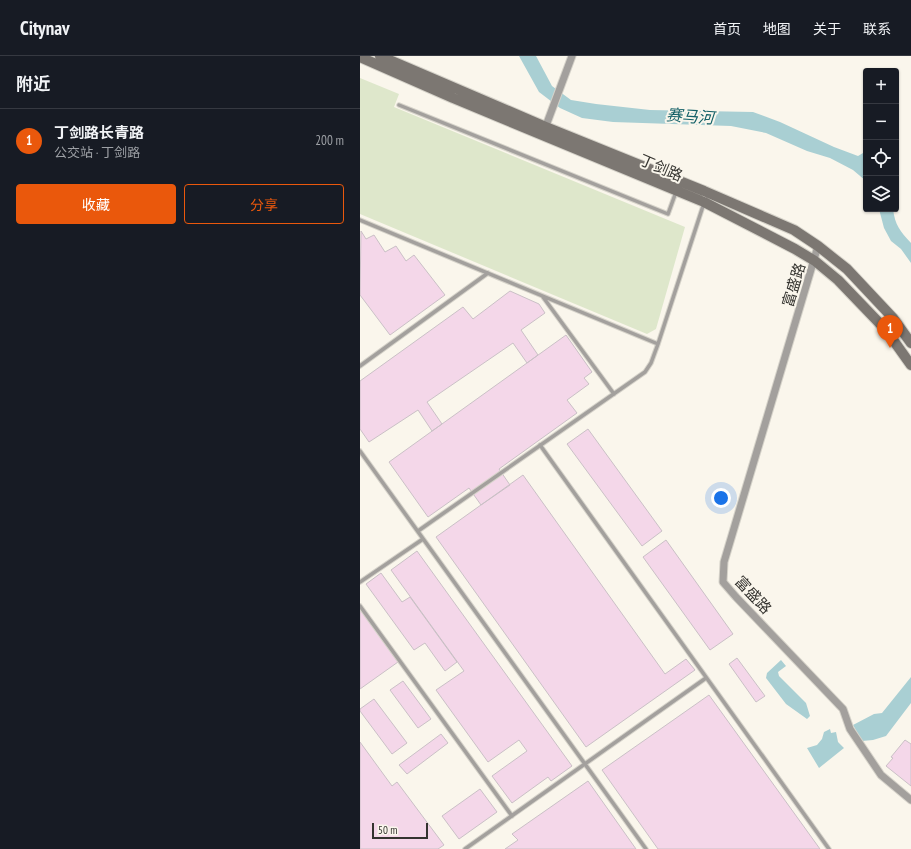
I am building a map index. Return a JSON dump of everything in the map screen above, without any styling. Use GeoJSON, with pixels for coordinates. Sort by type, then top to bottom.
{"type":"FeatureCollection","features":[{"type":"Feature","properties":{"kind":"main road","name":"丁剑路"},"geometry":{"type":"LineString","coordinates":[[380,56],[704,202],[814,261],[838,280],[886,330],[911,365]]}},
{"type":"Feature","properties":{"kind":"main road","name":"丁剑路"},"geometry":{"type":"LineString","coordinates":[[360,57],[453,98],[725,200],[794,230],[818,246],[847,269],[894,318],[911,343]]}},
{"type":"Feature","properties":{"kind":"street"},"geometry":{"type":"LineString","coordinates":[[544,131],[572,56]]}},
{"type":"Feature","properties":{"kind":"street","name":"富盛路"},"geometry":{"type":"LineString","coordinates":[[818,246],[724,562],[723,582],[843,710],[850,729],[881,775],[911,800]]}},
{"type":"Feature","properties":{"kind":"lane"},"geometry":{"type":"LineString","coordinates":[[399,105],[668,214],[677,190]]}},
{"type":"Feature","properties":{"kind":"lane"},"geometry":{"type":"LineString","coordinates":[[418,531],[645,372],[651,363],[658,344],[704,202]]}},
{"type":"Feature","properties":{"kind":"lane"},"geometry":{"type":"LineString","coordinates":[[360,220],[658,344]]}},
{"type":"Feature","properties":{"kind":"lane"},"geometry":{"type":"LineString","coordinates":[[360,366],[488,273]]}},
{"type":"Feature","properties":{"kind":"lane"},"geometry":{"type":"LineString","coordinates":[[542,296],[614,394]]}},
{"type":"Feature","properties":{"kind":"lane"},"geometry":{"type":"LineString","coordinates":[[540,445],[829,849]]}},
{"type":"Feature","properties":{"kind":"lane"},"geometry":{"type":"LineString","coordinates":[[360,451],[646,849]]}},
{"type":"Feature","properties":{"kind":"lane"},"geometry":{"type":"LineString","coordinates":[[360,582],[423,539]]}},
{"type":"Feature","properties":{"kind":"lane"},"geometry":{"type":"LineString","coordinates":[[360,606],[512,816]]}},
{"type":"Feature","properties":{"kind":"lane"},"geometry":{"type":"LineString","coordinates":[[465,849],[706,678]]}},
{"type":"Feature","properties":{"kind":"green space"},"geometry":{"type":"Polygon","coordinates":[[[360,78],[399,94],[394,107],[685,227],[656,329],[647,334],[360,214],[360,78]]]}},
{"type":"Feature","properties":{"kind":"water","name":"赛马河"},"geometry":{"type":"Polygon","coordinates":[[[519,56],[536,56],[552,86],[571,100],[650,110],[753,112],[780,122],[834,147],[858,156],[863,153],[863,178],[853,170],[830,158],[807,151],[766,133],[731,126],[613,122],[582,118],[560,108],[539,92],[519,56]]]}},
{"type":"Feature","properties":{"kind":"water"},"geometry":{"type":"Polygon","coordinates":[[[880,212],[894,212],[899,228],[911,243],[911,263],[901,249],[891,241],[884,228],[880,212]]]}},
{"type":"Feature","properties":{"kind":"water"},"geometry":{"type":"Polygon","coordinates":[[[781,660],[786,666],[778,672],[779,676],[806,703],[810,716],[807,719],[786,704],[766,678],[767,673],[781,660]]]}},
{"type":"Feature","properties":{"kind":"water"},"geometry":{"type":"Polygon","coordinates":[[[911,677],[911,703],[886,736],[873,740],[862,741],[853,725],[874,714],[882,713],[911,677]]]}},
{"type":"Feature","properties":{"kind":"water"},"geometry":{"type":"Polygon","coordinates":[[[830,729],[831,733],[836,732],[838,742],[844,748],[819,768],[807,748],[817,745],[822,739],[824,732],[830,729]]]}},
{"type":"Feature","properties":{"kind":"building"},"geometry":{"type":"Polygon","coordinates":[[[361,231],[366,239],[374,235],[385,252],[396,246],[406,261],[414,255],[445,295],[390,335],[360,295],[361,231]]]}},
{"type":"Feature","properties":{"kind":"building"},"geometry":{"type":"Polygon","coordinates":[[[510,291],[539,304],[545,313],[521,330],[538,355],[527,363],[513,343],[427,402],[442,424],[432,431],[418,410],[369,442],[360,429],[360,381],[463,307],[473,319],[510,291]]]}},
{"type":"Feature","properties":{"kind":"building"},"geometry":{"type":"Polygon","coordinates":[[[566,335],[592,372],[584,378],[589,384],[567,400],[577,413],[499,469],[510,485],[481,505],[469,488],[428,517],[389,462],[566,335]]]}},
{"type":"Feature","properties":{"kind":"building"},"geometry":{"type":"Polygon","coordinates":[[[588,429],[662,531],[642,546],[567,444],[588,429]]]}},
{"type":"Feature","properties":{"kind":"building"},"geometry":{"type":"Polygon","coordinates":[[[523,475],[665,674],[686,659],[695,670],[586,747],[436,537],[523,475]]]}},
{"type":"Feature","properties":{"kind":"building"},"geometry":{"type":"Polygon","coordinates":[[[666,540],[733,634],[710,650],[643,557],[666,540]]]}},
{"type":"Feature","properties":{"kind":"building"},"geometry":{"type":"Polygon","coordinates":[[[417,551],[572,766],[551,781],[548,777],[512,803],[492,776],[527,751],[519,740],[488,762],[436,690],[464,671],[391,570],[417,551]]]}},
{"type":"Feature","properties":{"kind":"building"},"geometry":{"type":"Polygon","coordinates":[[[381,573],[402,602],[410,597],[457,662],[445,671],[425,643],[414,650],[366,584],[381,573]]]}},
{"type":"Feature","properties":{"kind":"building"},"geometry":{"type":"Polygon","coordinates":[[[360,609],[398,662],[360,689],[360,609]]]}},
{"type":"Feature","properties":{"kind":"building"},"geometry":{"type":"Polygon","coordinates":[[[737,658],[765,696],[756,702],[729,664],[737,658]]]}},
{"type":"Feature","properties":{"kind":"building"},"geometry":{"type":"Polygon","coordinates":[[[403,681],[431,719],[418,728],[390,690],[403,681]]]}},
{"type":"Feature","properties":{"kind":"building"},"geometry":{"type":"Polygon","coordinates":[[[709,695],[820,849],[658,849],[602,770],[709,695]]]}},
{"type":"Feature","properties":{"kind":"building"},"geometry":{"type":"Polygon","coordinates":[[[374,699],[407,743],[392,754],[360,711],[360,709],[374,699]]]}},
{"type":"Feature","properties":{"kind":"building"},"geometry":{"type":"Polygon","coordinates":[[[441,734],[448,743],[407,774],[399,765],[441,734]]]}},
{"type":"Feature","properties":{"kind":"building"},"geometry":{"type":"Polygon","coordinates":[[[905,740],[911,744],[911,786],[886,766],[893,758],[891,757],[905,740]]]}},
{"type":"Feature","properties":{"kind":"building"},"geometry":{"type":"Polygon","coordinates":[[[360,742],[392,786],[397,782],[444,845],[438,849],[360,849],[360,742]]]}},
{"type":"Feature","properties":{"kind":"building"},"geometry":{"type":"Polygon","coordinates":[[[588,781],[636,849],[505,849],[518,840],[512,834],[588,781]]]}},
{"type":"Feature","properties":{"kind":"building"},"geometry":{"type":"Polygon","coordinates":[[[480,789],[497,812],[459,839],[442,816],[480,789]]]}},
{"type":"Feature","properties":{"kind":"place","name":"丁剑路长青路"},"geometry":{"type":"Point","coordinates":[890,348]}}]}
